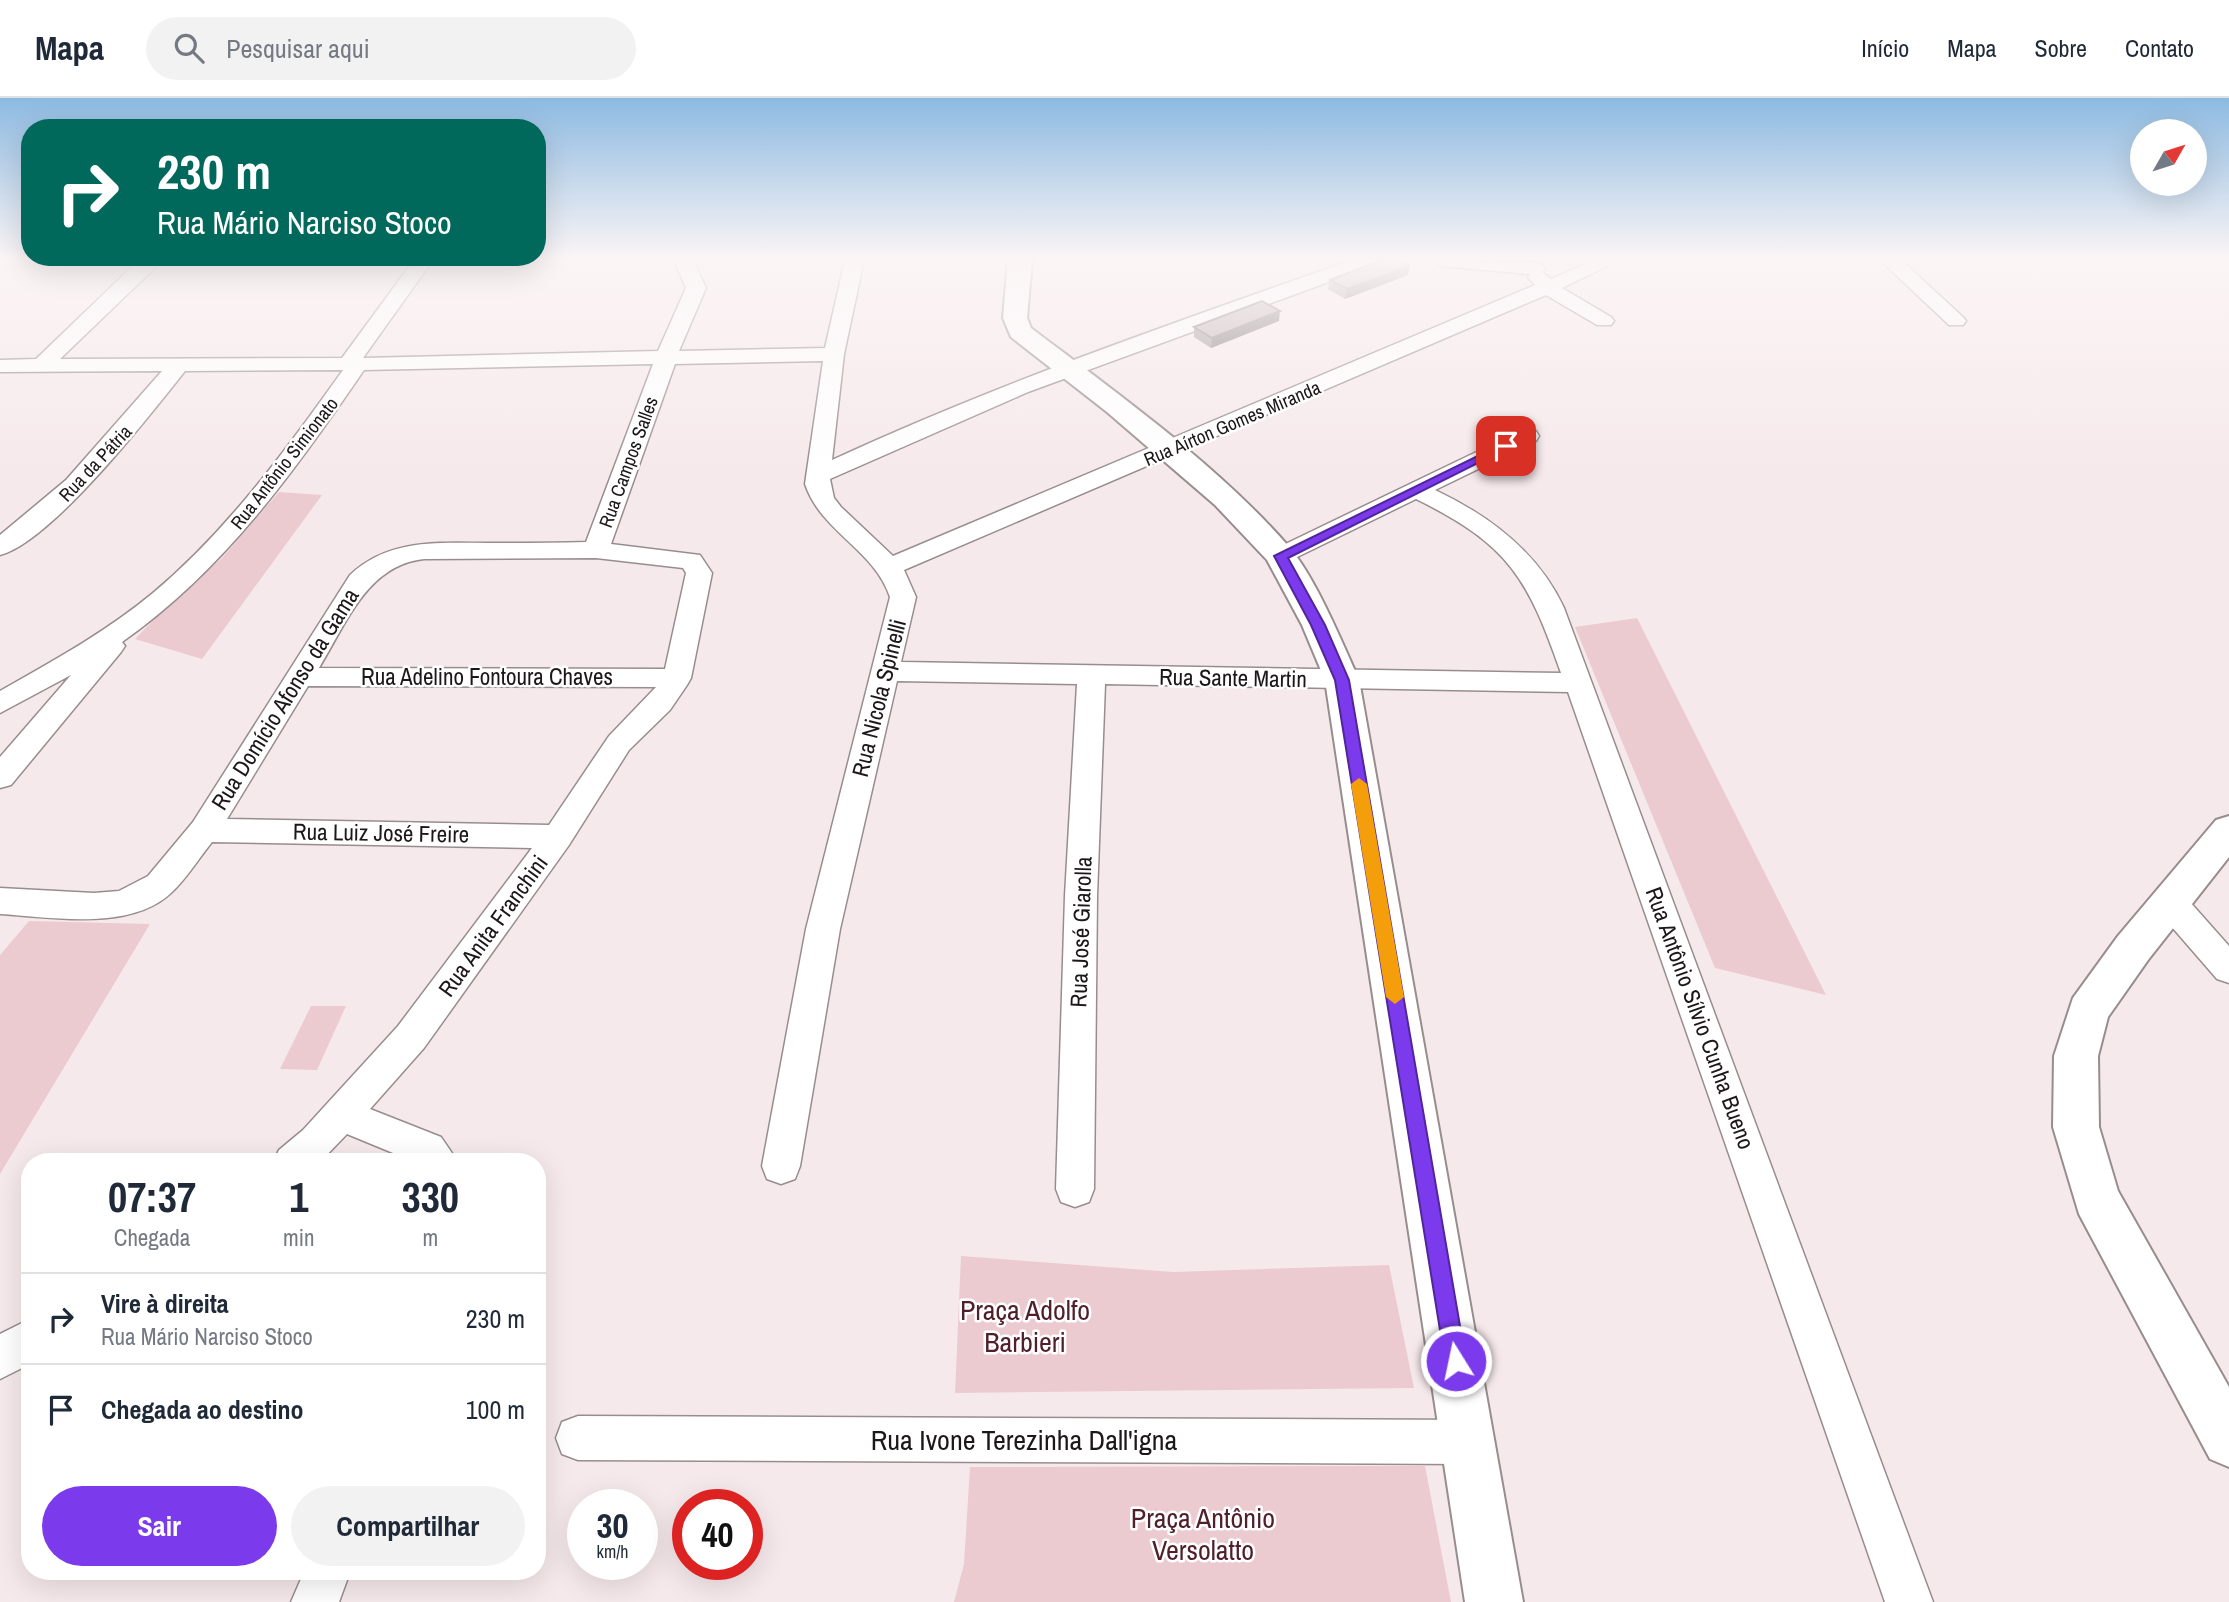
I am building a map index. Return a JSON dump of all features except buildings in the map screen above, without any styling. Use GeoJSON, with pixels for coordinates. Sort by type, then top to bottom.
{"type":"FeatureCollection","features":[{"type":"Feature","properties":{"kind":"street"},"geometry":{"type":"LineString","coordinates":[[41,366],[77,330]]}},
{"type":"Feature","properties":{"kind":"street","name":"Rua Antônio Simionato"},"geometry":{"type":"LineString","coordinates":[[0,703],[128,626],[222,541],[281,472],[376,330]]}},
{"type":"Feature","properties":{"kind":"street","name":"Rua Campos Salles"},"geometry":{"type":"LineString","coordinates":[[596,550],[678,330]]}},
{"type":"Feature","properties":{"kind":"street"},"geometry":{"type":"LineString","coordinates":[[816,476],[841,432],[834,354],[839,330]]}},
{"type":"Feature","properties":{"kind":"street"},"geometry":{"type":"LineString","coordinates":[[1019,330],[1169,450],[1225,499],[1280,556],[1318,625],[1342,680],[1494,1602]]}},
{"type":"Feature","properties":{"kind":"street"},"geometry":{"type":"LineString","coordinates":[[816,476],[895,437],[1168,330]]}},
{"type":"Feature","properties":{"kind":"street","name":"Rua Aírton Gomes Miranda"},"geometry":{"type":"LineString","coordinates":[[891,566],[1453,330]]}},
{"type":"Feature","properties":{"kind":"street"},"geometry":{"type":"LineString","coordinates":[[0,366],[353,364],[834,354]]}},
{"type":"Feature","properties":{"kind":"street","name":"Rua da Pátria"},"geometry":{"type":"LineString","coordinates":[[0,547],[52,509],[108,454],[178,366]]}},
{"type":"Feature","properties":{"kind":"street"},"geometry":{"type":"LineString","coordinates":[[841,432],[895,437]]}},
{"type":"Feature","properties":{"kind":"street"},"geometry":{"type":"LineString","coordinates":[[1280,556],[1528,436]]}},
{"type":"Feature","properties":{"kind":"street","name":"Rua Nicola Spinelli"},"geometry":{"type":"LineString","coordinates":[[781,1166],[823,929],[903,597],[901,585],[891,566],[831,510],[818,492],[816,476]]}},
{"type":"Feature","properties":{"kind":"street","name":"Rua Antônio Sílvio Cunha Bueno"},"geometry":{"type":"LineString","coordinates":[[1416,490],[1475,521],[1504,543],[1545,596],[1580,683],[1909,1602]]}},
{"type":"Feature","properties":{"kind":"street","name":"Rua Domício Afonso da Gama"},"geometry":{"type":"LineString","coordinates":[[0,901],[94,906],[124,903],[159,884],[204,830],[359,581],[379,563],[406,553],[596,550],[691,561],[699,573],[677,677]]}},
{"type":"Feature","properties":{"kind":"street"},"geometry":{"type":"LineString","coordinates":[[0,777],[128,626]]}},
{"type":"Feature","properties":{"kind":"street","name":"Rua Sante Martin"},"geometry":{"type":"LineString","coordinates":[[886,671],[1580,683]]}},
{"type":"Feature","properties":{"kind":"street","name":"Rua José Giarolla"},"geometry":{"type":"LineString","coordinates":[[1075,1189],[1081,896],[1091,675]]}},
{"type":"Feature","properties":{"kind":"street","name":"Rua Adelino Fontoura Chaves"},"geometry":{"type":"LineString","coordinates":[[298,677],[677,677]]}},
{"type":"Feature","properties":{"kind":"street","name":"Rua Anita Franchini"},"geometry":{"type":"LineString","coordinates":[[302,1153],[342,1115],[411,1037],[558,837],[619,743],[660,703],[677,677]]}},
{"type":"Feature","properties":{"kind":"street","name":"Rua Luiz José Freire"},"geometry":{"type":"LineString","coordinates":[[204,830],[558,837]]}},
{"type":"Feature","properties":{"kind":"street"},"geometry":{"type":"LineString","coordinates":[[2229,830],[2170,902],[2088,1011],[2076,1056],[2076,1126],[2096,1198],[2229,1440]]}},
{"type":"Feature","properties":{"kind":"street"},"geometry":{"type":"LineString","coordinates":[[2170,902],[2229,969]]}},
{"type":"Feature","properties":{"kind":"street"},"geometry":{"type":"LineString","coordinates":[[342,1115],[428,1149],[431,1153]]}},
{"type":"Feature","properties":{"kind":"street"},"geometry":{"type":"LineString","coordinates":[[0,1358],[21,1345]]}},
{"type":"Feature","properties":{"kind":"street","name":"Rua Ivone Terezinha Dall'igna"},"geometry":{"type":"LineString","coordinates":[[578,1438],[1469,1442]]}},
{"type":"Feature","properties":{"kind":"street"},"geometry":{"type":"LineString","coordinates":[[315,1602],[324,1580]]}},
{"type":"Feature","properties":{"kind":"green space"},"geometry":{"type":"Polygon","coordinates":[[[279,492],[322,495],[202,659],[135,639],[179,594],[222,558],[279,492]]]}},
{"type":"Feature","properties":{"kind":"green space"},"geometry":{"type":"Polygon","coordinates":[[[1637,618],[1826,995],[1715,968],[1575,627],[1637,618]]]}},
{"type":"Feature","properties":{"kind":"green space"},"geometry":{"type":"Polygon","coordinates":[[[29,921],[150,924],[0,1174],[0,955],[29,921]]]}},
{"type":"Feature","properties":{"kind":"green space"},"geometry":{"type":"Polygon","coordinates":[[[311,1006],[346,1006],[317,1070],[280,1069],[311,1006]]]}},
{"type":"Feature","properties":{"kind":"green space","name":"Praça Adolfo Barbieri"},"geometry":{"type":"Polygon","coordinates":[[[961,1256],[1173,1272],[1389,1265],[1414,1388],[955,1393],[961,1256]]]}},
{"type":"Feature","properties":{"kind":"green space","name":"Praça Antônio Versolatto"},"geometry":{"type":"Polygon","coordinates":[[[1425,1466],[1451,1602],[954,1602],[964,1564],[970,1467],[1425,1466]]]}},
{"type":"Feature","properties":{"kind":"slow traffic"},"geometry":{"type":"LineString","coordinates":[[1359,784],[1395,997]]}},
{"type":"Feature","properties":{"kind":"route"},"geometry":{"type":"LineString","coordinates":[[1456,1361],[1342,680],[1318,625],[1280,556],[1506,446]]}}]}
